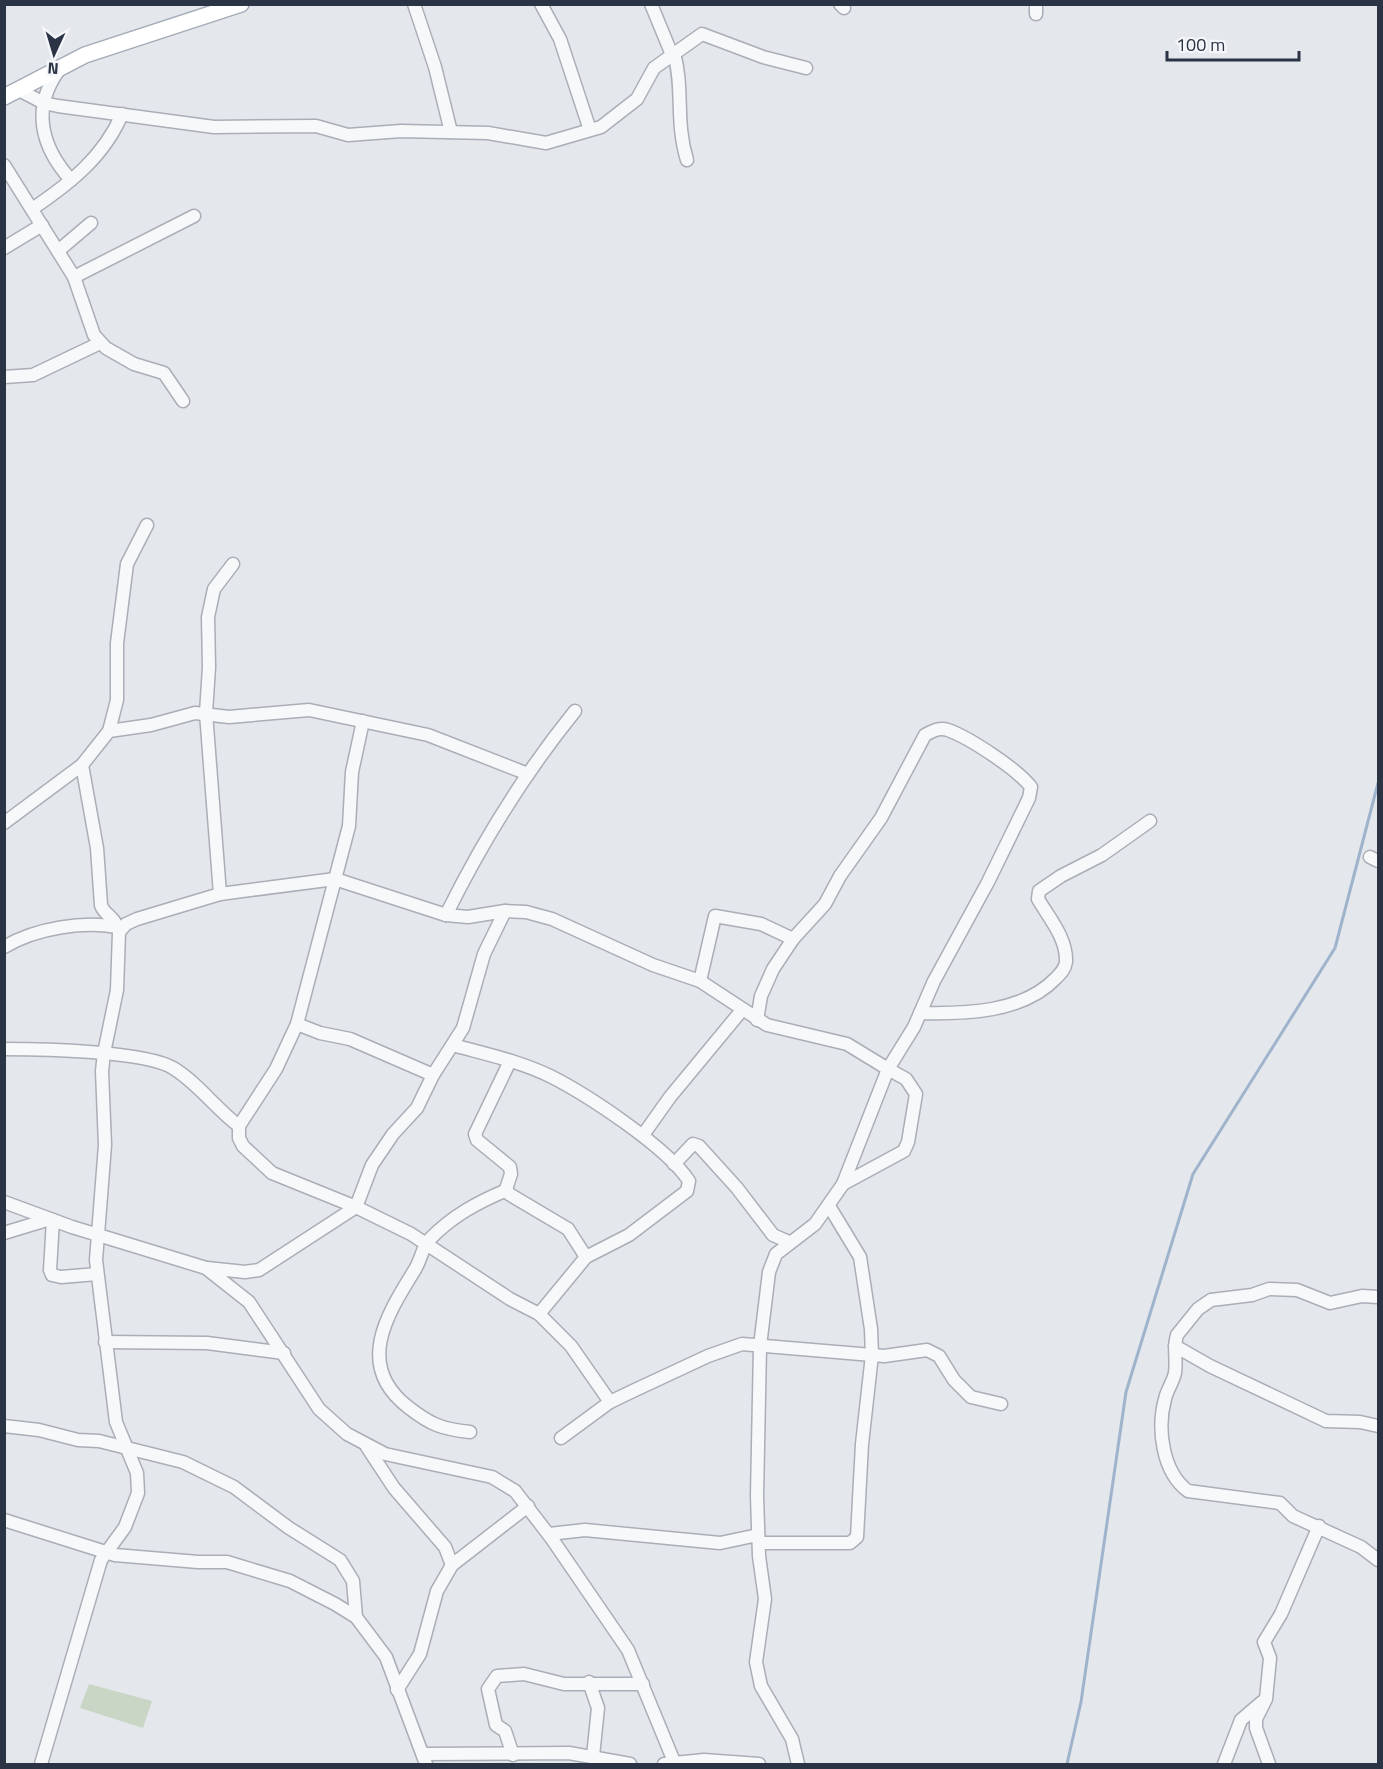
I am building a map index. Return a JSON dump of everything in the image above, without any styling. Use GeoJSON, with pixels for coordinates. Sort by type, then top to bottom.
{"type":"FeatureCollection","features":[{"type":"Feature","properties":{"kind":"main road"},"geometry":{"type":"LineString","coordinates":[[11,93],[85,55],[241,4]]}},
{"type":"Feature","properties":{"kind":"street"},"geometry":{"type":"LineString","coordinates":[[414,4],[435,67],[451,132]]}},
{"type":"Feature","properties":{"kind":"street"},"geometry":{"type":"LineString","coordinates":[[541,4],[560,39],[590,130]]}},
{"type":"Feature","properties":{"kind":"street"},"geometry":{"type":"LineString","coordinates":[[651,4],[673,54],[681,79],[678,108],[687,160]]}},
{"type":"Feature","properties":{"kind":"street"},"geometry":{"type":"LineString","coordinates":[[11,93],[44,103],[214,127],[316,126],[348,135],[369,132],[488,133],[546,143],[601,127],[637,99],[648,75],[702,34],[763,57],[806,68]]}},
{"type":"Feature","properties":{"kind":"street"},"geometry":{"type":"LineString","coordinates":[[62,67],[48,85],[42,115],[46,141],[57,165],[71,180]]}},
{"type":"Feature","properties":{"kind":"street"},"geometry":{"type":"LineString","coordinates":[[32,209],[89,164],[106,144],[122,114]]}},
{"type":"Feature","properties":{"kind":"street"},"geometry":{"type":"LineString","coordinates":[[4,165],[74,277],[88,321],[100,343],[134,364],[164,373],[183,401]]}},
{"type":"Feature","properties":{"kind":"street"},"geometry":{"type":"LineString","coordinates":[[74,277],[194,216]]}},
{"type":"Feature","properties":{"kind":"street"},"geometry":{"type":"LineString","coordinates":[[58,251],[92,223]]}},
{"type":"Feature","properties":{"kind":"street"},"geometry":{"type":"LineString","coordinates":[[4,248],[42,225]]}},
{"type":"Feature","properties":{"kind":"street"},"geometry":{"type":"LineString","coordinates":[[4,377],[33,375],[100,343]]}},
{"type":"Feature","properties":{"kind":"street"},"geometry":{"type":"LineString","coordinates":[[4,823],[82,765],[109,731],[117,700],[117,643],[127,564],[147,525]]}},
{"type":"Feature","properties":{"kind":"street"},"geometry":{"type":"LineString","coordinates":[[220,894],[206,713],[209,667],[208,607],[214,589],[233,564]]}},
{"type":"Feature","properties":{"kind":"street"},"geometry":{"type":"LineString","coordinates":[[109,731],[151,725],[195,713],[229,717],[309,710],[401,728],[445,740],[528,774]]}},
{"type":"Feature","properties":{"kind":"street"},"geometry":{"type":"LineString","coordinates":[[446,915],[474,856],[528,774],[575,711]]}},
{"type":"Feature","properties":{"kind":"street"},"geometry":{"type":"LineString","coordinates":[[363,721],[352,772],[349,826],[297,1024],[276,1069],[239,1126],[240,1142],[272,1173],[356,1207],[426,1244],[510,1299],[539,1314],[571,1346],[610,1402]]}},
{"type":"Feature","properties":{"kind":"street"},"geometry":{"type":"LineString","coordinates":[[757,1020],[767,982],[793,939],[825,904],[840,876],[881,818],[925,735],[936,729],[946,730],[1014,770],[1025,780],[1031,791],[1000,858],[950,949],[920,1014],[888,1069],[843,1184],[829,1206],[806,1232],[789,1242],[776,1254],[769,1272],[760,1346],[758,1539],[765,1599],[756,1662],[761,1686],[792,1739],[798,1764]]}},
{"type":"Feature","properties":{"kind":"street"},"geometry":{"type":"LineString","coordinates":[[41,1764],[105,1552],[125,1527],[138,1493],[137,1473],[116,1422],[97,1274],[97,1234],[105,1145],[102,1071],[117,990],[119,927],[101,907],[97,848],[82,765]]}},
{"type":"Feature","properties":{"kind":"street"},"geometry":{"type":"LineString","coordinates":[[920,1014],[985,1010],[1025,999],[1050,985],[1064,967],[1065,957],[1058,931],[1038,898],[1039,891],[1061,876],[1102,855],[1150,821]]}},
{"type":"Feature","properties":{"kind":"street"},"geometry":{"type":"LineString","coordinates":[[4,947],[27,934],[40,930],[119,927],[137,919],[220,894],[334,879],[446,915],[481,916],[505,911],[526,912],[552,919],[653,965],[700,981],[757,1020],[777,1028],[847,1044],[906,1079],[916,1094],[908,1142],[896,1157],[843,1184]]}},
{"type":"Feature","properties":{"kind":"street"},"geometry":{"type":"LineString","coordinates":[[4,1202],[52,1220],[206,1268],[245,1272],[259,1270],[356,1207],[372,1165],[393,1134],[417,1108],[433,1075],[453,1045],[467,1018],[492,932],[505,911]]}},
{"type":"Feature","properties":{"kind":"street"},"geometry":{"type":"LineString","coordinates":[[700,981],[715,916],[761,924],[793,939]]}},
{"type":"Feature","properties":{"kind":"street"},"geometry":{"type":"LineString","coordinates":[[643,1135],[670,1097],[742,1010]]}},
{"type":"Feature","properties":{"kind":"street"},"geometry":{"type":"LineString","coordinates":[[297,1024],[320,1033],[350,1039],[433,1075]]}},
{"type":"Feature","properties":{"kind":"street"},"geometry":{"type":"LineString","coordinates":[[453,1045],[510,1061],[550,1076],[643,1135],[674,1164],[688,1181],[687,1191],[629,1235],[586,1257],[539,1314]]}},
{"type":"Feature","properties":{"kind":"street"},"geometry":{"type":"LineString","coordinates":[[4,1049],[104,1053],[164,1064],[174,1068],[239,1126]]}},
{"type":"Feature","properties":{"kind":"street"},"geometry":{"type":"LineString","coordinates":[[470,1432],[446,1429],[425,1420],[399,1400],[382,1379],[380,1365],[387,1317],[419,1264],[426,1244],[455,1215],[507,1190],[512,1172],[510,1167],[478,1143],[475,1134],[510,1061]]}},
{"type":"Feature","properties":{"kind":"street"},"geometry":{"type":"LineString","coordinates":[[674,1164],[687,1149],[697,1144],[737,1188],[773,1235],[789,1242]]}},
{"type":"Feature","properties":{"kind":"street"},"geometry":{"type":"LineString","coordinates":[[507,1190],[509,1194],[568,1229],[586,1257]]}},
{"type":"Feature","properties":{"kind":"street"},"geometry":{"type":"LineString","coordinates":[[549,1534],[585,1530],[720,1543],[758,1539],[850,1543],[856,1540],[862,1444],[872,1355],[862,1263],[840,1221],[829,1206]]}},
{"type":"Feature","properties":{"kind":"street"},"geometry":{"type":"LineString","coordinates":[[4,1233],[52,1220]]}},
{"type":"Feature","properties":{"kind":"street"},"geometry":{"type":"LineString","coordinates":[[52,1220],[50,1269],[52,1275],[61,1277],[97,1274]]}},
{"type":"Feature","properties":{"kind":"street"},"geometry":{"type":"LineString","coordinates":[[206,1268],[249,1302],[319,1409],[347,1434],[367,1447],[401,1458],[492,1477],[515,1491],[549,1534],[628,1650],[643,1684],[671,1764],[719,1760],[759,1764]]}},
{"type":"Feature","properties":{"kind":"street"},"geometry":{"type":"LineString","coordinates":[[1378,1297],[1362,1296],[1330,1303],[1298,1290],[1272,1288],[1252,1295],[1211,1300],[1198,1309],[1190,1322],[1178,1331],[1174,1346],[1175,1374],[1160,1422],[1163,1447],[1180,1486],[1188,1491],[1280,1503],[1293,1516],[1319,1526],[1336,1538],[1362,1547],[1378,1560]]}},
{"type":"Feature","properties":{"kind":"street"},"geometry":{"type":"LineString","coordinates":[[105,1342],[207,1343],[284,1353]]}},
{"type":"Feature","properties":{"kind":"street"},"geometry":{"type":"LineString","coordinates":[[561,1438],[610,1402],[709,1356],[742,1344],[872,1355],[918,1350],[934,1352],[954,1380],[971,1397],[1001,1404]]}},
{"type":"Feature","properties":{"kind":"street"},"geometry":{"type":"LineString","coordinates":[[1174,1346],[1210,1366],[1326,1421],[1360,1422],[1378,1426]]}},
{"type":"Feature","properties":{"kind":"street"},"geometry":{"type":"LineString","coordinates":[[4,1426],[39,1430],[67,1438],[99,1441],[183,1462],[234,1487],[289,1528],[340,1560],[353,1581],[356,1617]]}},
{"type":"Feature","properties":{"kind":"street"},"geometry":{"type":"LineString","coordinates":[[367,1447],[394,1488],[445,1547],[452,1565]]}},
{"type":"Feature","properties":{"kind":"street"},"geometry":{"type":"LineString","coordinates":[[397,1690],[420,1654],[438,1591],[452,1565],[528,1506]]}},
{"type":"Feature","properties":{"kind":"street"},"geometry":{"type":"LineString","coordinates":[[4,1520],[105,1552],[184,1561],[227,1562],[290,1581],[356,1617],[386,1657],[424,1759],[569,1753],[630,1764]]}},
{"type":"Feature","properties":{"kind":"street"},"geometry":{"type":"LineString","coordinates":[[1269,1764],[1256,1728],[1256,1719],[1266,1699],[1270,1658],[1264,1642],[1281,1614],[1319,1526]]}},
{"type":"Feature","properties":{"kind":"street"},"geometry":{"type":"LineString","coordinates":[[513,1755],[505,1731],[496,1725],[488,1689],[492,1680],[504,1673],[524,1674],[564,1684],[590,1682],[643,1684]]}},
{"type":"Feature","properties":{"kind":"street"},"geometry":{"type":"LineString","coordinates":[[590,1682],[598,1708],[593,1756]]}},
{"type":"Feature","properties":{"kind":"street"},"geometry":{"type":"LineString","coordinates":[[1224,1764],[1241,1719],[1266,1699]]}},
{"type":"Feature","properties":{"kind":"green space"},"geometry":{"type":"Polygon","coordinates":[[[89,1684],[152,1701],[143,1728],[80,1708],[89,1684]]]}},
{"type":"Feature","properties":{"kind":"waterway"},"geometry":{"type":"LineString","coordinates":[[1067,1764],[1081,1702],[1126,1392],[1193,1174],[1335,948],[1378,783]]}}]}
